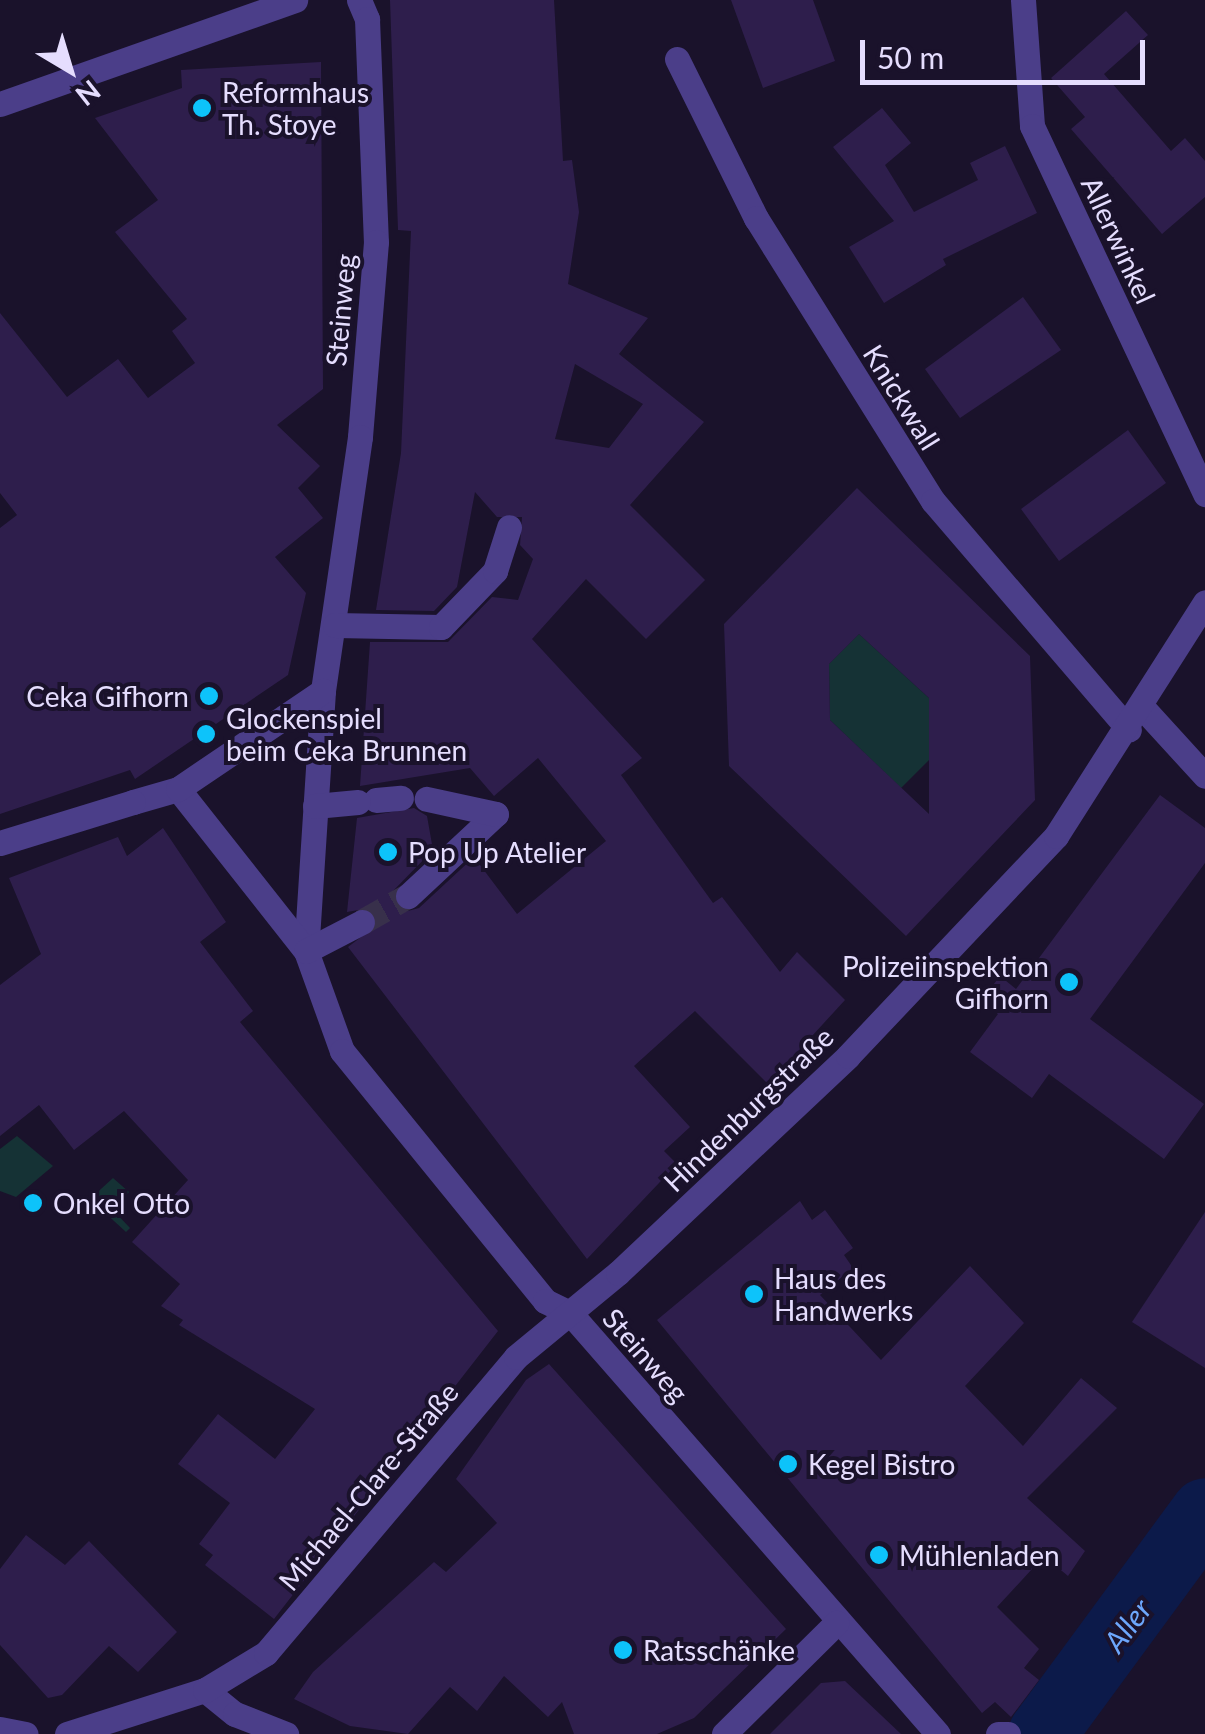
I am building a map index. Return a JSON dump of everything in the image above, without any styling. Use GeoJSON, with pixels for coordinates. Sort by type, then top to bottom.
{"type":"FeatureCollection","features":[{"type":"Feature","properties":{"kind":"street"},"geometry":{"type":"LineString","coordinates":[[0,104],[296,0]]}},
{"type":"Feature","properties":{"kind":"street","name":"Steinweg"},"geometry":{"type":"LineString","coordinates":[[306,951],[322,691],[336,626],[376,242],[366,11],[359,0]]}},
{"type":"Feature","properties":{"kind":"street","name":"Allerwinkel"},"geometry":{"type":"LineString","coordinates":[[1022,0],[1032,126],[1205,494]]}},
{"type":"Feature","properties":{"kind":"street","name":"Knickwall"},"geometry":{"type":"LineString","coordinates":[[677,59],[756,218],[912,469],[1129,730]]}},
{"type":"Feature","properties":{"kind":"street"},"geometry":{"type":"LineString","coordinates":[[336,626],[440,627],[496,571],[509,527]]}},
{"type":"Feature","properties":{"kind":"street","name":"Hindenburgstraße"},"geometry":{"type":"LineString","coordinates":[[570,1312],[848,1056],[1056,836],[1129,730],[1205,602]]}},
{"type":"Feature","properties":{"kind":"street"},"geometry":{"type":"LineString","coordinates":[[0,842],[178,789],[322,691]]}},
{"type":"Feature","properties":{"kind":"street"},"geometry":{"type":"LineString","coordinates":[[1142,707],[1205,776]]}},
{"type":"Feature","properties":{"kind":"street","name":"Steinweg"},"geometry":{"type":"LineString","coordinates":[[178,789],[306,951],[342,1051],[545,1301],[570,1312],[836,1623],[938,1734]]}},
{"type":"Feature","properties":{"kind":"street"},"geometry":{"type":"LineString","coordinates":[[408,896],[496,814],[427,799]]}},
{"type":"Feature","properties":{"kind":"street"},"geometry":{"type":"LineString","coordinates":[[316,806],[378,800]]}},
{"type":"Feature","properties":{"kind":"street"},"geometry":{"type":"LineString","coordinates":[[306,951],[362,922]]}},
{"type":"Feature","properties":{"kind":"street","name":"Michael-Clare-Straße"},"geometry":{"type":"LineString","coordinates":[[67,1734],[206,1690],[266,1653],[499,1376],[570,1312]]}},
{"type":"Feature","properties":{"kind":"street"},"geometry":{"type":"LineString","coordinates":[[724,1734],[836,1623]]}},
{"type":"Feature","properties":{"kind":"street"},"geometry":{"type":"LineString","coordinates":[[206,1690],[235,1714],[286,1734]]}},
{"type":"Feature","properties":{"kind":"street"},"geometry":{"type":"LineString","coordinates":[[0,1728],[26,1734]]}},
{"type":"Feature","properties":{"kind":"street"},"geometry":{"type":"LineString","coordinates":[[998,1734],[1008,1734]]}},
{"type":"Feature","properties":{"kind":"green space"},"geometry":{"type":"Polygon","coordinates":[[[859,634],[929,698],[929,760],[901,788],[830,720],[829,664],[859,634]]]}},
{"type":"Feature","properties":{"kind":"green space"},"geometry":{"type":"Polygon","coordinates":[[[17,1136],[53,1166],[16,1197],[0,1191],[0,1149],[17,1136]]]}},
{"type":"Feature","properties":{"kind":"green space"},"geometry":{"type":"Polygon","coordinates":[[[113,1178],[129,1192],[113,1210],[130,1228],[126,1232],[90,1199],[113,1178]]]}},
{"type":"Feature","properties":{"kind":"building"},"geometry":{"type":"Polygon","coordinates":[[[390,0],[554,0],[563,161],[572,160],[579,212],[568,284],[648,318],[619,354],[704,422],[630,505],[705,580],[646,639],[586,579],[532,639],[642,758],[621,775],[713,903],[722,897],[780,972],[797,952],[845,1000],[768,1084],[695,1011],[634,1066],[690,1127],[664,1151],[677,1164],[587,1259],[348,947],[378,924],[370,908],[347,912],[357,818],[414,808],[427,816],[433,850],[392,892],[404,912],[419,908],[474,857],[517,914],[606,841],[538,758],[494,796],[470,768],[360,786],[370,642],[448,642],[492,597],[518,600],[533,559],[520,545],[522,517],[497,517],[475,492],[457,587],[434,611],[376,610],[401,453],[411,231],[398,230],[390,0]],[[575,364],[555,439],[609,448],[643,404],[575,364]]]}},
{"type":"Feature","properties":{"kind":"building"},"geometry":{"type":"Polygon","coordinates":[[[731,0],[813,0],[835,61],[763,88],[731,0]]]}},
{"type":"Feature","properties":{"kind":"building"},"geometry":{"type":"Polygon","coordinates":[[[1126,11],[1148,35],[1104,74],[1171,151],[1185,138],[1205,161],[1205,197],[1162,234],[1071,129],[1085,117],[1051,78],[1126,11]]]}},
{"type":"Feature","properties":{"kind":"building"},"geometry":{"type":"Polygon","coordinates":[[[321,62],[323,389],[277,425],[320,466],[298,488],[323,518],[275,557],[306,593],[288,675],[135,779],[130,770],[0,814],[0,528],[17,515],[0,493],[0,313],[67,397],[118,359],[148,398],[195,363],[172,331],[187,319],[115,232],[158,200],[95,118],[182,88],[181,70],[321,62]]]}},
{"type":"Feature","properties":{"kind":"building"},"geometry":{"type":"Polygon","coordinates":[[[882,108],[911,143],[885,165],[914,212],[978,180],[970,163],[1005,146],[1037,213],[943,259],[946,265],[884,303],[849,247],[894,221],[833,147],[882,108]]]}},
{"type":"Feature","properties":{"kind":"building"},"geometry":{"type":"Polygon","coordinates":[[[1023,297],[1061,350],[960,418],[925,369],[1023,297]]]}},
{"type":"Feature","properties":{"kind":"building"},"geometry":{"type":"Polygon","coordinates":[[[1128,430],[1166,483],[1059,561],[1021,509],[1128,430]]]}},
{"type":"Feature","properties":{"kind":"building"},"geometry":{"type":"Polygon","coordinates":[[[857,488],[1030,656],[1035,800],[906,936],[729,766],[724,624],[857,488]],[[859,634],[829,664],[830,720],[929,814],[929,698],[859,634]]]}},
{"type":"Feature","properties":{"kind":"building","name":"Polizeiinspektion Gifhorn"},"geometry":{"type":"Polygon","coordinates":[[[1160,795],[1205,828],[1205,863],[1090,1019],[1204,1104],[1164,1159],[1049,1074],[1032,1098],[970,1052],[998,1014],[981,1001],[1000,976],[1016,989],[1160,795]]]}},
{"type":"Feature","properties":{"kind":"building"},"geometry":{"type":"Polygon","coordinates":[[[163,828],[226,922],[200,942],[253,1011],[240,1022],[498,1331],[274,1619],[205,1565],[213,1555],[199,1544],[230,1503],[178,1464],[218,1414],[275,1459],[315,1409],[179,1325],[183,1320],[161,1306],[180,1284],[132,1242],[188,1180],[124,1111],[74,1150],[39,1105],[0,1136],[0,985],[41,954],[9,878],[118,837],[127,856],[163,828]]]}},
{"type":"Feature","properties":{"kind":"building"},"geometry":{"type":"Polygon","coordinates":[[[800,1201],[812,1220],[825,1210],[853,1248],[844,1255],[853,1268],[820,1295],[881,1360],[970,1266],[1024,1323],[965,1386],[1023,1446],[1081,1378],[1117,1408],[1027,1498],[1085,1551],[1068,1576],[1044,1556],[997,1607],[1039,1649],[1024,1668],[1039,1680],[1011,1717],[995,1702],[982,1713],[657,1320],[800,1201]]]}},
{"type":"Feature","properties":{"kind":"building"},"geometry":{"type":"Polygon","coordinates":[[[1205,1212],[1205,1368],[1132,1322],[1205,1212]]]}},
{"type":"Feature","properties":{"kind":"building"},"geometry":{"type":"Polygon","coordinates":[[[549,1364],[786,1629],[694,1718],[657,1734],[574,1734],[562,1702],[548,1717],[504,1676],[477,1711],[450,1687],[408,1734],[350,1726],[294,1699],[313,1672],[434,1562],[446,1572],[497,1523],[456,1479],[526,1380],[549,1364]]]}},
{"type":"Feature","properties":{"kind":"building"},"geometry":{"type":"Polygon","coordinates":[[[26,1535],[65,1565],[89,1541],[177,1632],[138,1672],[109,1646],[62,1695],[48,1698],[0,1645],[0,1569],[26,1535]]]}},
{"type":"Feature","properties":{"kind":"building"},"geometry":{"type":"Polygon","coordinates":[[[845,1681],[901,1734],[770,1734],[821,1683],[845,1681]]]}},
{"type":"Feature","properties":{"kind":"waterway","name":"Aller"},"geometry":{"type":"LineString","coordinates":[[1042,1734],[1205,1512]]}},
{"type":"Feature","properties":{"kind":"tunnel"},"geometry":{"type":"LineString","coordinates":[[362,922],[408,896]]}},
{"type":"Feature","properties":{"kind":"place","name":"Reformhaus Th. Stoye"},"geometry":{"type":"Point","coordinates":[202,108]}},
{"type":"Feature","properties":{"kind":"place","name":"Ceka Gifhorn"},"geometry":{"type":"Point","coordinates":[209,696]}},
{"type":"Feature","properties":{"kind":"place","name":"Glockenspiel beim Ceka Brunnen"},"geometry":{"type":"Point","coordinates":[206,734]}},
{"type":"Feature","properties":{"kind":"place","name":"Pop Up Atelier"},"geometry":{"type":"Point","coordinates":[388,852]}},
{"type":"Feature","properties":{"kind":"place","name":"Polizeiinspektion Gifhorn"},"geometry":{"type":"Point","coordinates":[1069,982]}},
{"type":"Feature","properties":{"kind":"place","name":"Onkel Otto"},"geometry":{"type":"Point","coordinates":[33,1203]}},
{"type":"Feature","properties":{"kind":"place","name":"Haus des Handwerks"},"geometry":{"type":"Point","coordinates":[754,1294]}},
{"type":"Feature","properties":{"kind":"place","name":"Kegel Bistro"},"geometry":{"type":"Point","coordinates":[788,1464]}},
{"type":"Feature","properties":{"kind":"place","name":"Mühlenladen"},"geometry":{"type":"Point","coordinates":[879,1555]}},
{"type":"Feature","properties":{"kind":"place","name":"Ratsschänke"},"geometry":{"type":"Point","coordinates":[623,1650]}}]}
